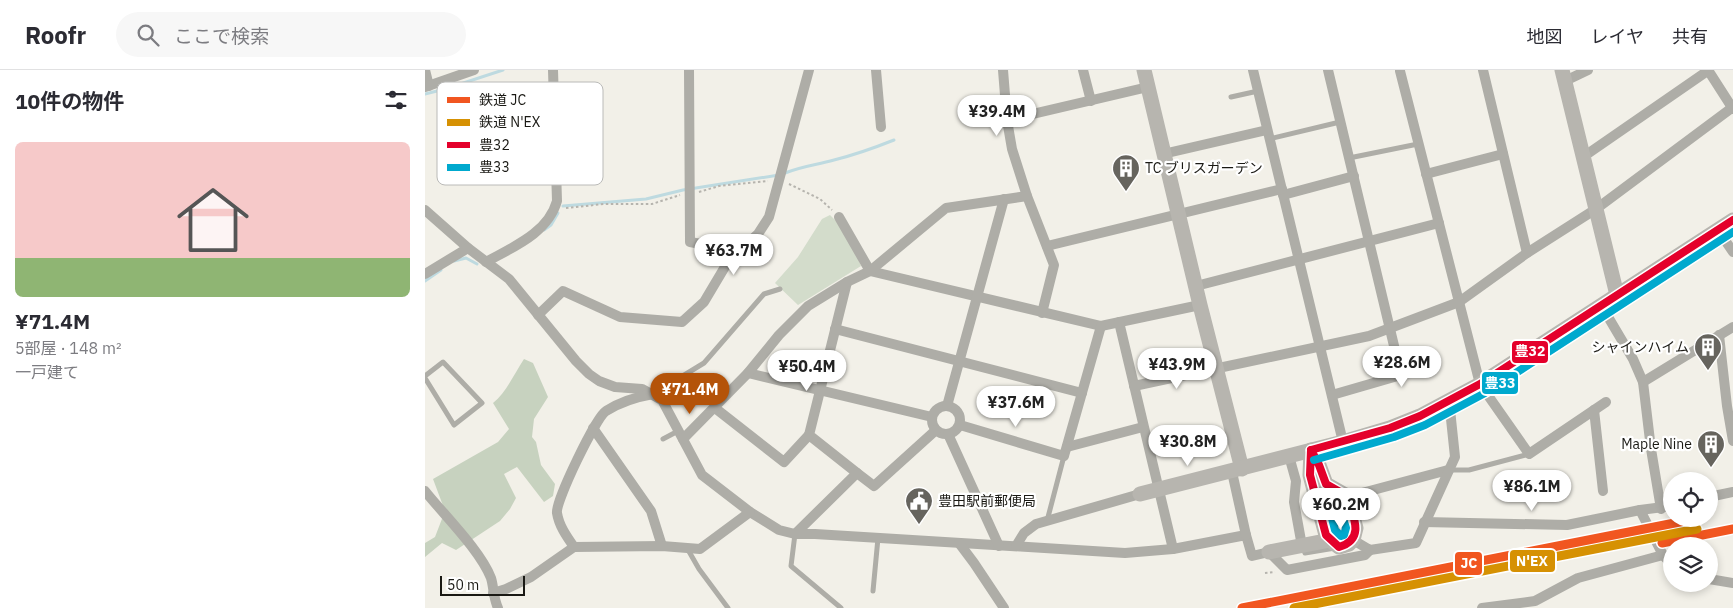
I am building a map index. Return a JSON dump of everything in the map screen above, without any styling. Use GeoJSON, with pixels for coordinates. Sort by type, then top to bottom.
{"type":"FeatureCollection","features":[{"type":"Feature","properties":{"kind":"street"},"geometry":{"type":"LineString","coordinates":[[425,70],[427,87]]}},
{"type":"Feature","properties":{"kind":"street"},"geometry":{"type":"LineString","coordinates":[[441,82],[474,70]]}},
{"type":"Feature","properties":{"kind":"street"},"geometry":{"type":"LineString","coordinates":[[689,70],[690,242],[739,251]]}},
{"type":"Feature","properties":{"kind":"street"},"geometry":{"type":"LineString","coordinates":[[539,315],[563,291],[621,317],[683,322],[704,302],[729,260],[759,234],[769,217],[809,70]]}},
{"type":"Feature","properties":{"kind":"street"},"geometry":{"type":"LineString","coordinates":[[876,70],[881,127]]}},
{"type":"Feature","properties":{"kind":"street"},"geometry":{"type":"LineString","coordinates":[[1003,70],[1007,120],[1012,149],[1027,196],[1054,265],[1042,313]]}},
{"type":"Feature","properties":{"kind":"street"},"geometry":{"type":"LineString","coordinates":[[1083,70],[1091,101]]}},
{"type":"Feature","properties":{"kind":"street"},"geometry":{"type":"LineString","coordinates":[[1144,70],[1216,370],[1237,470],[1246,535],[1252,556],[1302,546],[1343,544],[1370,550],[1416,543],[1455,457],[1449,400]]}},
{"type":"Feature","properties":{"kind":"street"},"geometry":{"type":"LineString","coordinates":[[1253,70],[1343,442]]}},
{"type":"Feature","properties":{"kind":"street"},"geometry":{"type":"LineString","coordinates":[[1329,70],[1401,375],[1332,395]]}},
{"type":"Feature","properties":{"kind":"street"},"geometry":{"type":"LineString","coordinates":[[1388,70],[1401,70],[1480,384],[1529,454],[1606,402]]}},
{"type":"Feature","properties":{"kind":"street"},"geometry":{"type":"LineString","coordinates":[[1483,70],[1527,253]]}},
{"type":"Feature","properties":{"kind":"street"},"geometry":{"type":"LineString","coordinates":[[1588,70],[1563,76],[1617,295]]}},
{"type":"Feature","properties":{"kind":"street"},"geometry":{"type":"LineString","coordinates":[[1134,386],[1369,336],[1459,302],[1527,253],[1596,210],[1733,108],[1709,70],[1583,157]]}},
{"type":"Feature","properties":{"kind":"street"},"geometry":{"type":"LineString","coordinates":[[1007,120],[1148,87]]}},
{"type":"Feature","properties":{"kind":"street"},"geometry":{"type":"LineString","coordinates":[[1163,154],[1268,134]]}},
{"type":"Feature","properties":{"kind":"street"},"geometry":{"type":"LineString","coordinates":[[1426,174],[1503,154]]}},
{"type":"Feature","properties":{"kind":"street"},"geometry":{"type":"LineString","coordinates":[[1047,246],[1179,214],[1354,176]]}},
{"type":"Feature","properties":{"kind":"street"},"geometry":{"type":"LineString","coordinates":[[486,262],[537,231],[548,220],[555,210],[557,185]]}},
{"type":"Feature","properties":{"kind":"street"},"geometry":{"type":"LineString","coordinates":[[682,435],[715,408],[748,373],[779,335],[808,306],[847,282],[870,271],[946,208],[1027,196]]}},
{"type":"Feature","properties":{"kind":"street"},"geometry":{"type":"LineString","coordinates":[[947,406],[1004,199]]}},
{"type":"Feature","properties":{"kind":"street"},"geometry":{"type":"LineString","coordinates":[[425,210],[468,248],[509,279],[576,361],[594,377],[615,387],[642,389],[662,400],[702,475],[749,512],[779,530],[795,534],[1125,553],[1173,549],[1246,535]]}},
{"type":"Feature","properties":{"kind":"street"},"geometry":{"type":"LineString","coordinates":[[839,217],[870,271],[1042,313],[1101,326],[1200,305]]}},
{"type":"Feature","properties":{"kind":"street"},"geometry":{"type":"LineString","coordinates":[[1016,546],[1029,528],[1047,522],[1140,494],[1343,442],[1420,416],[1480,384],[1733,220]]}},
{"type":"Feature","properties":{"kind":"street"},"geometry":{"type":"LineString","coordinates":[[1196,286],[1439,223]]}},
{"type":"Feature","properties":{"kind":"street"},"geometry":{"type":"LineString","coordinates":[[1718,230],[1733,252]]}},
{"type":"Feature","properties":{"kind":"street"},"geometry":{"type":"LineString","coordinates":[[425,274],[468,248]]}},
{"type":"Feature","properties":{"kind":"street"},"geometry":{"type":"LineString","coordinates":[[715,408],[784,462],[809,435],[847,282]]}},
{"type":"Feature","properties":{"kind":"street"},"geometry":{"type":"LineString","coordinates":[[1601,306],[1633,359],[1643,382],[1651,449],[1663,495]]}},
{"type":"Feature","properties":{"kind":"street"},"geometry":{"type":"LineString","coordinates":[[1119,322],[1173,549]]}},
{"type":"Feature","properties":{"kind":"street"},"geometry":{"type":"LineString","coordinates":[[1065,451],[1101,326]]}},
{"type":"Feature","properties":{"kind":"street"},"geometry":{"type":"LineString","coordinates":[[1643,382],[1733,327]]}},
{"type":"Feature","properties":{"kind":"street"},"geometry":{"type":"LineString","coordinates":[[835,329],[1082,392]]}},
{"type":"Feature","properties":{"kind":"street"},"geometry":{"type":"LineString","coordinates":[[1719,335],[1730,405],[1733,441]]}},
{"type":"Feature","properties":{"kind":"street"},"geometry":{"type":"LineString","coordinates":[[748,373],[932,417]]}},
{"type":"Feature","properties":{"kind":"street"},"geometry":{"type":"LineString","coordinates":[[574,547],[561,527],[556,511],[593,428],[604,412],[632,398],[653,394]]}},
{"type":"Feature","properties":{"kind":"street"},"geometry":{"type":"LineString","coordinates":[[947,406],[958,413],[960,425],[955,431],[941,434],[933,426],[932,417],[940,408],[947,406]]}},
{"type":"Feature","properties":{"kind":"street"},"geometry":{"type":"LineString","coordinates":[[1594,410],[1603,491]]}},
{"type":"Feature","properties":{"kind":"street"},"geometry":{"type":"LineString","coordinates":[[960,425],[1065,451],[1143,426]]}},
{"type":"Feature","properties":{"kind":"street"},"geometry":{"type":"LineString","coordinates":[[593,428],[651,511],[662,546]]}},
{"type":"Feature","properties":{"kind":"street"},"geometry":{"type":"LineString","coordinates":[[809,435],[874,486],[936,430]]}},
{"type":"Feature","properties":{"kind":"street"},"geometry":{"type":"LineString","coordinates":[[948,434],[999,546]]}},
{"type":"Feature","properties":{"kind":"street"},"geometry":{"type":"LineString","coordinates":[[1311,450],[1319,465],[1332,501],[1326,535],[1343,544]]}},
{"type":"Feature","properties":{"kind":"street"},"geometry":{"type":"LineString","coordinates":[[1311,450],[1310,475],[1356,528],[1343,544]]}},
{"type":"Feature","properties":{"kind":"street"},"geometry":{"type":"LineString","coordinates":[[1289,456],[1296,481],[1294,502],[1302,546]]}},
{"type":"Feature","properties":{"kind":"street"},"geometry":{"type":"LineString","coordinates":[[1332,501],[1448,470]]}},
{"type":"Feature","properties":{"kind":"street"},"geometry":{"type":"LineString","coordinates":[[795,534],[857,473]]}},
{"type":"Feature","properties":{"kind":"street"},"geometry":{"type":"LineString","coordinates":[[425,491],[479,556],[491,579],[494,602]]}},
{"type":"Feature","properties":{"kind":"street"},"geometry":{"type":"LineString","coordinates":[[1718,495],[1733,492]]}},
{"type":"Feature","properties":{"kind":"street"},"geometry":{"type":"LineString","coordinates":[[1424,522],[1567,525],[1639,510],[1663,507]]}},
{"type":"Feature","properties":{"kind":"street"},"geometry":{"type":"LineString","coordinates":[[1482,608],[1535,601],[1578,578],[1663,556],[1639,510]]}},
{"type":"Feature","properties":{"kind":"street"},"geometry":{"type":"LineString","coordinates":[[494,602],[506,589],[531,578],[574,547],[662,546],[700,549],[749,512]]}},
{"type":"Feature","properties":{"kind":"street"},"geometry":{"type":"LineString","coordinates":[[959,543],[1004,608]]}},
{"type":"Feature","properties":{"kind":"street"},"geometry":{"type":"LineString","coordinates":[[1269,552],[1287,570],[1365,555],[1370,550]]}},
{"type":"Feature","properties":{"kind":"street"},"geometry":{"type":"LineString","coordinates":[[1718,580],[1733,583]]}},
{"type":"Feature","properties":{"kind":"lane"},"geometry":{"type":"LineString","coordinates":[[1231,97],[1258,91]]}},
{"type":"Feature","properties":{"kind":"lane"},"geometry":{"type":"LineString","coordinates":[[1268,134],[1341,122]]}},
{"type":"Feature","properties":{"kind":"lane"},"geometry":{"type":"LineString","coordinates":[[1349,158],[1419,144]]}},
{"type":"Feature","properties":{"kind":"lane"},"geometry":{"type":"LineString","coordinates":[[653,394],[704,363],[765,294],[780,289]]}},
{"type":"Feature","properties":{"kind":"lane"},"geometry":{"type":"LineString","coordinates":[[443,362],[482,403],[454,425],[425,377],[443,362]]}},
{"type":"Feature","properties":{"kind":"lane"},"geometry":{"type":"LineString","coordinates":[[663,439],[682,435]]}},
{"type":"Feature","properties":{"kind":"lane"},"geometry":{"type":"LineString","coordinates":[[1047,522],[1065,451]]}},
{"type":"Feature","properties":{"kind":"lane"},"geometry":{"type":"LineString","coordinates":[[1448,470],[1469,470],[1529,454]]}},
{"type":"Feature","properties":{"kind":"lane"},"geometry":{"type":"LineString","coordinates":[[795,534],[791,566],[841,608]]}},
{"type":"Feature","properties":{"kind":"lane"},"geometry":{"type":"LineString","coordinates":[[873,591],[878,538]]}},
{"type":"Feature","properties":{"kind":"lane"},"geometry":{"type":"LineString","coordinates":[[686,548],[728,608]]}},
{"type":"Feature","properties":{"kind":"path"},"geometry":{"type":"LineString","coordinates":[[555,210],[605,204],[652,204],[683,194],[719,186],[779,180],[820,199],[839,217]]}},
{"type":"Feature","properties":{"kind":"green space"},"geometry":{"type":"Polygon","coordinates":[[[830,215],[848,233],[861,266],[798,305],[775,283],[798,257],[822,219],[830,215]]]}},
{"type":"Feature","properties":{"kind":"green space"},"geometry":{"type":"Polygon","coordinates":[[[524,359],[533,363],[548,397],[534,419],[532,437],[536,442],[541,465],[555,484],[553,496],[544,502],[517,467],[504,474],[516,498],[500,521],[456,550],[442,543],[425,557],[425,543],[435,537],[445,511],[433,479],[498,442],[509,429],[493,403],[506,389],[524,359]]]}},
{"type":"Feature","properties":{"kind":"waterway"},"geometry":{"type":"LineString","coordinates":[[466,82],[503,70]]}},
{"type":"Feature","properties":{"kind":"waterway"},"geometry":{"type":"LineString","coordinates":[[425,94],[437,91]]}},
{"type":"Feature","properties":{"kind":"waterway"},"geometry":{"type":"LineString","coordinates":[[785,173],[849,156],[894,140]]}},
{"type":"Feature","properties":{"kind":"waterway"},"geometry":{"type":"LineString","coordinates":[[563,206],[646,199],[683,190],[779,175]]}},
{"type":"Feature","properties":{"kind":"waterway"},"geometry":{"type":"LineString","coordinates":[[544,230],[551,225],[558,213]]}},
{"type":"Feature","properties":{"kind":"waterway"},"geometry":{"type":"LineString","coordinates":[[454,261],[466,258],[477,264]]}},
{"type":"Feature","properties":{"kind":"waterway"},"geometry":{"type":"LineString","coordinates":[[425,281],[441,270]]}},
{"type":"Feature","properties":{"kind":"rail line","name":"JC"},"geometry":{"type":"LineString","coordinates":[[1242,608],[1663,525]]}},
{"type":"Feature","properties":{"kind":"rail line","name":"N'EX"},"geometry":{"type":"LineString","coordinates":[[1294,608],[1697,529]]}},
{"type":"Feature","properties":{"kind":"rail line","name":"JC"},"geometry":{"type":"LineString","coordinates":[[1662,543],[1733,529]]}},
{"type":"Feature","properties":{"kind":"transit line","name":"豊32"},"geometry":{"type":"LineString","coordinates":[[1311,450],[1390,428],[1420,416],[1480,384],[1733,220]]}},
{"type":"Feature","properties":{"kind":"transit line","name":"豊33"},"geometry":{"type":"LineString","coordinates":[[1314,460],[1394,437],[1425,425],[1485,393],[1733,232]]}},
{"type":"Feature","properties":{"kind":"transit line","name":"豊32"},"geometry":{"type":"LineString","coordinates":[[1311,450],[1326,484],[1347,496],[1352,511],[1355,533],[1347,543],[1339,547],[1326,535],[1310,475],[1311,450]]}},
{"type":"Feature","properties":{"kind":"transit line","name":"豊33"},"geometry":{"type":"LineString","coordinates":[[1326,495],[1338,503],[1346,528],[1344,535],[1341,536],[1335,530],[1326,495]]}},
{"type":"Feature","properties":{"kind":"place","name":"TC ブリスガーデン"},"geometry":{"type":"Point","coordinates":[1126,192]}},
{"type":"Feature","properties":{"kind":"place","name":"シャインハイム"},"geometry":{"type":"Point","coordinates":[1708,371]}},
{"type":"Feature","properties":{"kind":"place","name":"Maple Nine"},"geometry":{"type":"Point","coordinates":[1711,468]}},
{"type":"Feature","properties":{"kind":"place","name":"豊田駅前郵便局"},"geometry":{"type":"Point","coordinates":[919,525]}}]}
